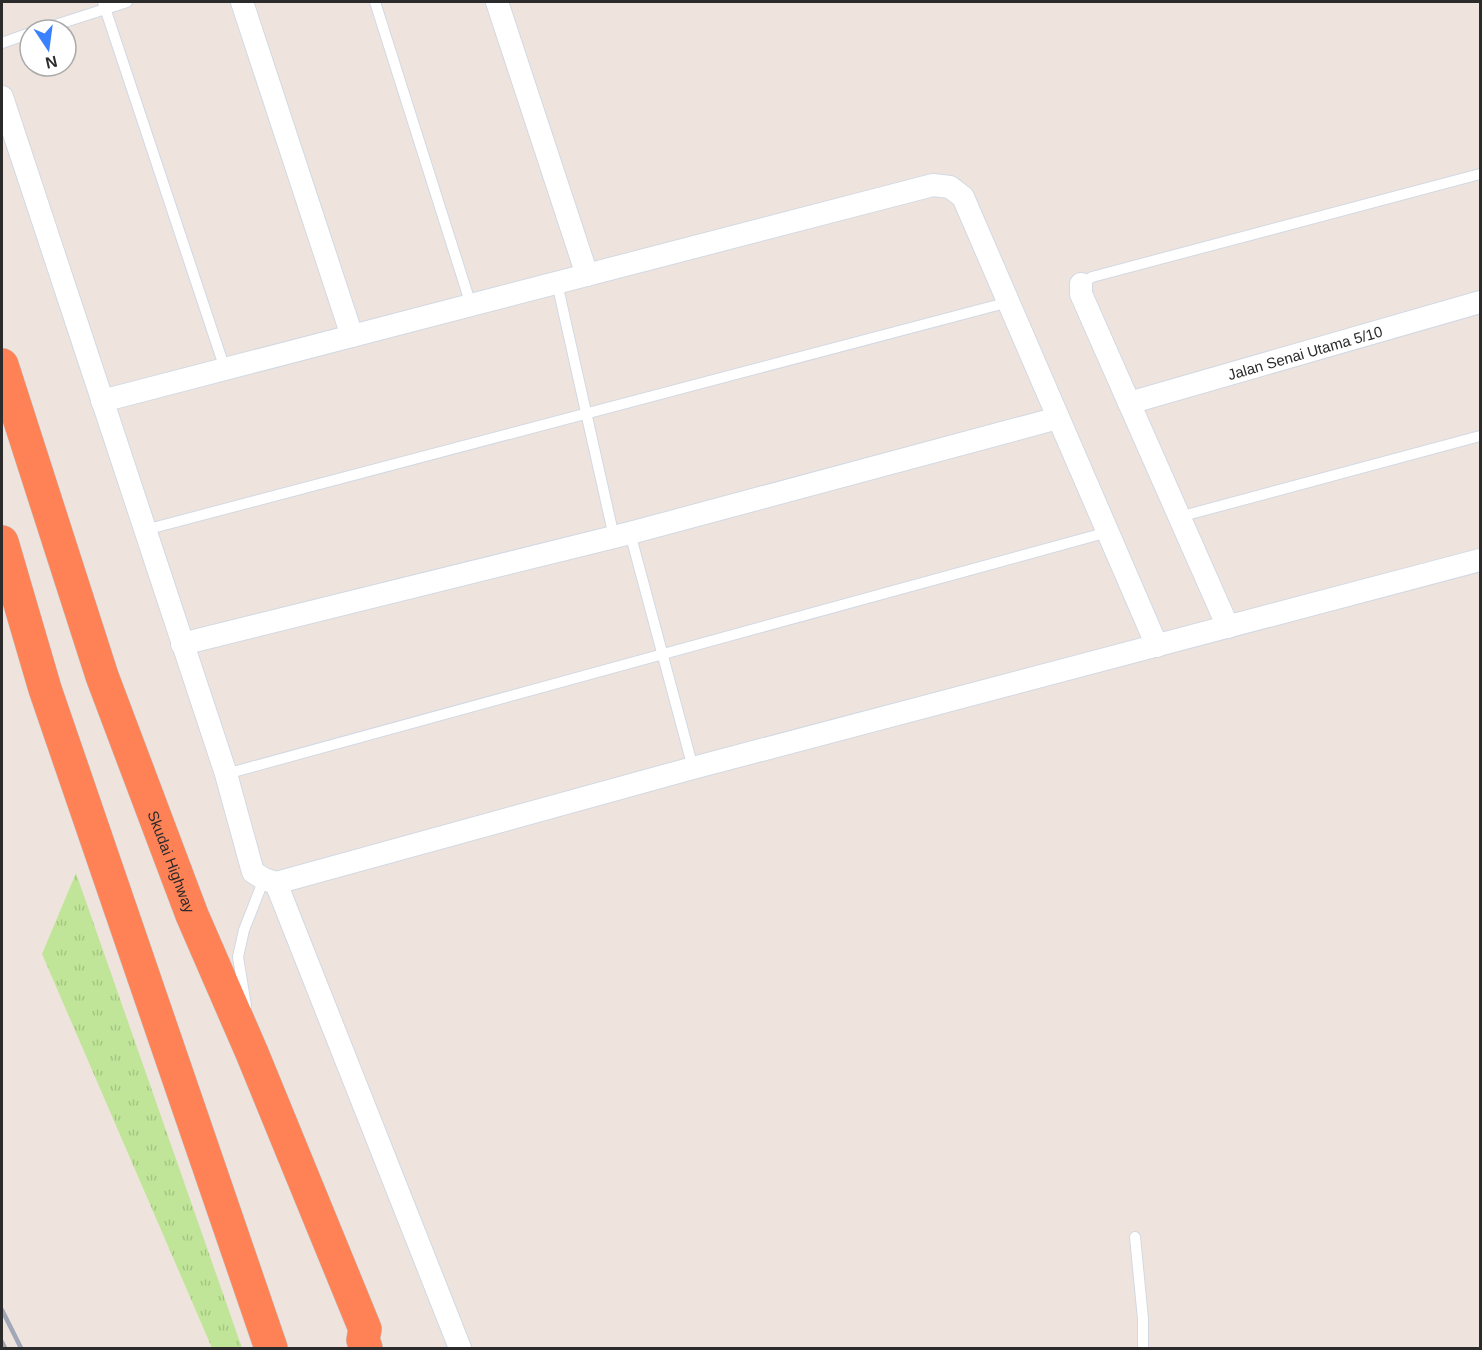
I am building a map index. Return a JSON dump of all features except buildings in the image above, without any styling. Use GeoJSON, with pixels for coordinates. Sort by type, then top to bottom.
{"type":"FeatureCollection","features":[{"type":"Feature","properties":{"kind":"highway","name":"Skudai Highway"},"geometry":{"type":"LineString","coordinates":[[2,365],[102,676],[192,915],[373,1342]]}},
{"type":"Feature","properties":{"kind":"highway"},"geometry":{"type":"LineString","coordinates":[[2,542],[45,689],[272,1348]]}},
{"type":"Feature","properties":{"kind":"street"},"geometry":{"type":"LineString","coordinates":[[242,2],[352,336]]}},
{"type":"Feature","properties":{"kind":"street"},"geometry":{"type":"LineString","coordinates":[[497,2],[587,275]]}},
{"type":"Feature","properties":{"kind":"street"},"geometry":{"type":"LineString","coordinates":[[2,97],[226,774],[253,872],[270,881],[460,1348]]}},
{"type":"Feature","properties":{"kind":"street"},"geometry":{"type":"LineString","coordinates":[[102,401],[933,185],[950,187],[963,197],[1108,532],[1167,643]]}},
{"type":"Feature","properties":{"kind":"street"},"geometry":{"type":"LineString","coordinates":[[1080,284],[1081,294],[1179,517],[1224,628]]}},
{"type":"Feature","properties":{"kind":"street","name":"Jalan Senai Utama 5/10"},"geometry":{"type":"LineString","coordinates":[[1129,403],[1480,302]]}},
{"type":"Feature","properties":{"kind":"street"},"geometry":{"type":"LineString","coordinates":[[182,644],[622,535],[1058,418]]}},
{"type":"Feature","properties":{"kind":"street"},"geometry":{"type":"LineString","coordinates":[[270,881],[1480,560]]}},
{"type":"Feature","properties":{"kind":"lane"},"geometry":{"type":"LineString","coordinates":[[71,18],[104,5],[127,2]]}},
{"type":"Feature","properties":{"kind":"lane"},"geometry":{"type":"LineString","coordinates":[[375,2],[471,305]]}},
{"type":"Feature","properties":{"kind":"lane"},"geometry":{"type":"LineString","coordinates":[[104,5],[225,369]]}},
{"type":"Feature","properties":{"kind":"lane"},"geometry":{"type":"LineString","coordinates":[[2,43],[18,37]]}},
{"type":"Feature","properties":{"kind":"lane"},"geometry":{"type":"LineString","coordinates":[[1080,284],[1092,277],[1480,174]]}},
{"type":"Feature","properties":{"kind":"lane"},"geometry":{"type":"LineString","coordinates":[[557,283],[586,413],[622,535],[662,654],[693,768]]}},
{"type":"Feature","properties":{"kind":"lane"},"geometry":{"type":"LineString","coordinates":[[145,530],[1008,302]]}},
{"type":"Feature","properties":{"kind":"lane"},"geometry":{"type":"LineString","coordinates":[[1179,517],[1480,436]]}},
{"type":"Feature","properties":{"kind":"lane"},"geometry":{"type":"LineString","coordinates":[[226,774],[1108,532]]}},
{"type":"Feature","properties":{"kind":"lane"},"geometry":{"type":"LineString","coordinates":[[252,1053],[238,957],[244,930],[270,881]]}},
{"type":"Feature","properties":{"kind":"lane"},"geometry":{"type":"LineString","coordinates":[[1134,1237],[1143,1319],[1143,1348]]}},
{"type":"Feature","properties":{"kind":"green space"},"geometry":{"type":"Polygon","coordinates":[[[76,873],[242,1348],[212,1348],[42,954],[76,873]]]}},
{"type":"Feature","properties":{"kind":"railway"},"geometry":{"type":"LineString","coordinates":[[2,1310],[21,1348]]}},
{"type":"Feature","properties":{"kind":"railway"},"geometry":{"type":"LineString","coordinates":[[2,1342],[5,1348]]}}]}
